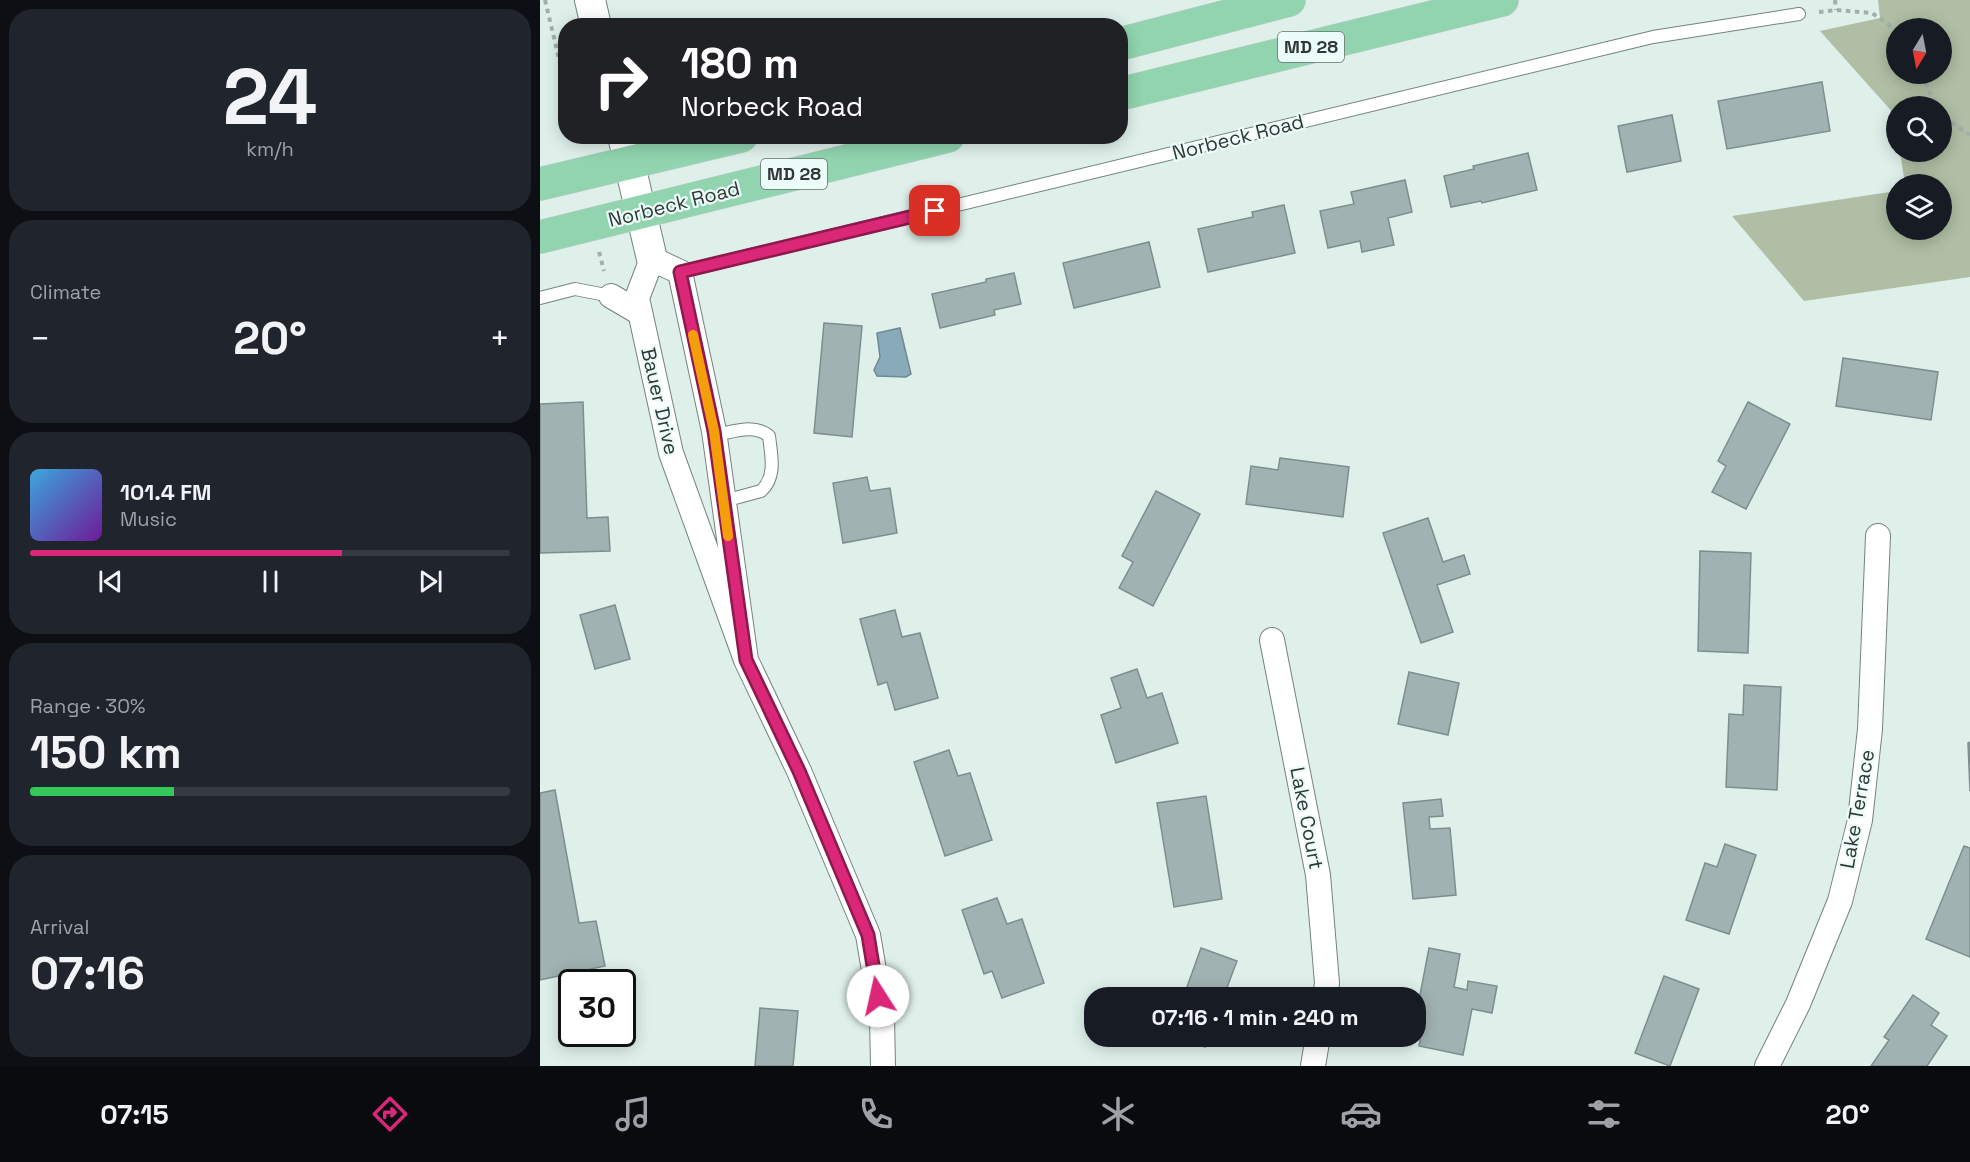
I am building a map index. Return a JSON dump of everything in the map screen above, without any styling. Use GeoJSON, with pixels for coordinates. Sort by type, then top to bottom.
{"type":"FeatureCollection","features":[{"type":"Feature","properties":{"kind":"main road","name":"MD 28"},"geometry":{"type":"LineString","coordinates":[[1128,42],[1289,0]]}},
{"type":"Feature","properties":{"kind":"main road","name":"MD 28"},"geometry":{"type":"LineString","coordinates":[[1128,92],[1502,0]]}},
{"type":"Feature","properties":{"kind":"main road"},"geometry":{"type":"LineString","coordinates":[[540,184],[626,150],[675,144]]}},
{"type":"Feature","properties":{"kind":"main road","name":"Norbeck Road"},"geometry":{"type":"LineString","coordinates":[[540,237],[916,144]]}},
{"type":"Feature","properties":{"kind":"street"},"geometry":{"type":"LineString","coordinates":[[590,0],[594,18]]}},
{"type":"Feature","properties":{"kind":"street"},"geometry":{"type":"LineString","coordinates":[[626,150],[652,259],[680,272]]}},
{"type":"Feature","properties":{"kind":"street","name":"Bauer Drive"},"geometry":{"type":"LineString","coordinates":[[652,259],[637,298],[671,453],[746,660],[799,771],[868,935],[882,1017],[883,1066]]}},
{"type":"Feature","properties":{"kind":"street","name":"Bauer Drive"},"geometry":{"type":"LineString","coordinates":[[680,272],[715,435],[746,660]]}},
{"type":"Feature","properties":{"kind":"street"},"geometry":{"type":"LineString","coordinates":[[611,296],[640,313]]}},
{"type":"Feature","properties":{"kind":"street","name":"Lake Terrace"},"geometry":{"type":"LineString","coordinates":[[1767,1066],[1798,1004],[1840,901],[1860,820],[1870,729],[1878,536]]}},
{"type":"Feature","properties":{"kind":"street","name":"Lake Court"},"geometry":{"type":"LineString","coordinates":[[1272,640],[1318,875],[1327,987]]}},
{"type":"Feature","properties":{"kind":"street"},"geometry":{"type":"LineString","coordinates":[[1313,1066],[1316,1047]]}},
{"type":"Feature","properties":{"kind":"lane","name":"Norbeck Road"},"geometry":{"type":"LineString","coordinates":[[680,272],[1653,37],[1799,14]]}},
{"type":"Feature","properties":{"kind":"lane"},"geometry":{"type":"LineString","coordinates":[[540,298],[575,289],[611,296]]}},
{"type":"Feature","properties":{"kind":"lane"},"geometry":{"type":"LineString","coordinates":[[715,435],[752,428],[762,430],[769,436],[772,466],[765,487],[724,501]]}},
{"type":"Feature","properties":{"kind":"path"},"geometry":{"type":"LineString","coordinates":[[544,0],[558,56]]}},
{"type":"Feature","properties":{"kind":"path"},"geometry":{"type":"LineString","coordinates":[[1835,0],[1836,10],[1872,13],[1886,23]]}},
{"type":"Feature","properties":{"kind":"path"},"geometry":{"type":"LineString","coordinates":[[1952,123],[1970,135]]}},
{"type":"Feature","properties":{"kind":"green space"},"geometry":{"type":"Polygon","coordinates":[[[1878,0],[1970,0],[1970,277],[1804,301],[1732,216],[1886,193],[1886,240],[1952,240],[1952,174],[1903,174],[1902,162],[1952,162],[1952,96],[1886,96],[1886,105],[1820,31],[1880,18],[1878,0]]]}},
{"type":"Feature","properties":{"kind":"water"},"geometry":{"type":"Polygon","coordinates":[[[900,328],[911,374],[906,377],[877,376],[874,370],[880,357],[877,333],[900,328]]]}},
{"type":"Feature","properties":{"kind":"building"},"geometry":{"type":"Polygon","coordinates":[[[1822,82],[1830,131],[1727,149],[1718,101],[1822,82]]]}},
{"type":"Feature","properties":{"kind":"building"},"geometry":{"type":"Polygon","coordinates":[[[1672,115],[1681,161],[1627,172],[1618,126],[1672,115]]]}},
{"type":"Feature","properties":{"kind":"building"},"geometry":{"type":"Polygon","coordinates":[[[1528,153],[1537,190],[1482,203],[1481,201],[1451,207],[1444,176],[1474,169],[1473,166],[1528,153]]]}},
{"type":"Feature","properties":{"kind":"building"},"geometry":{"type":"Polygon","coordinates":[[[1405,180],[1412,212],[1388,218],[1394,245],[1362,252],[1360,241],[1328,248],[1320,211],[1354,204],[1351,192],[1405,180]]]}},
{"type":"Feature","properties":{"kind":"building"},"geometry":{"type":"Polygon","coordinates":[[[1284,205],[1295,253],[1208,272],[1198,229],[1253,217],[1252,212],[1284,205]]]}},
{"type":"Feature","properties":{"kind":"building"},"geometry":{"type":"Polygon","coordinates":[[[1149,242],[1160,287],[1074,308],[1063,263],[1149,242]]]}},
{"type":"Feature","properties":{"kind":"building"},"geometry":{"type":"Polygon","coordinates":[[[1014,273],[1021,304],[994,310],[995,315],[940,328],[932,294],[1014,273]]]}},
{"type":"Feature","properties":{"kind":"building"},"geometry":{"type":"Polygon","coordinates":[[[824,323],[862,326],[852,437],[814,433],[824,323]]]}},
{"type":"Feature","properties":{"kind":"building"},"geometry":{"type":"Polygon","coordinates":[[[1843,358],[1938,372],[1931,420],[1836,406],[1843,358]]]}},
{"type":"Feature","properties":{"kind":"building"},"geometry":{"type":"Polygon","coordinates":[[[583,402],[587,518],[608,517],[610,551],[540,553],[540,404],[583,402]]]}},
{"type":"Feature","properties":{"kind":"building"},"geometry":{"type":"Polygon","coordinates":[[[1748,402],[1790,424],[1746,509],[1712,492],[1726,466],[1718,461],[1748,402]]]}},
{"type":"Feature","properties":{"kind":"building"},"geometry":{"type":"Polygon","coordinates":[[[1280,458],[1349,467],[1343,517],[1246,504],[1251,466],[1278,470],[1280,458]]]}},
{"type":"Feature","properties":{"kind":"building"},"geometry":{"type":"Polygon","coordinates":[[[867,477],[870,491],[890,488],[897,533],[843,543],[833,483],[867,477]]]}},
{"type":"Feature","properties":{"kind":"building"},"geometry":{"type":"Polygon","coordinates":[[[1156,491],[1200,514],[1153,606],[1119,588],[1133,562],[1122,556],[1156,491]]]}},
{"type":"Feature","properties":{"kind":"building"},"geometry":{"type":"Polygon","coordinates":[[[1428,518],[1443,562],[1464,555],[1470,574],[1437,585],[1453,632],[1421,643],[1383,533],[1428,518]]]}},
{"type":"Feature","properties":{"kind":"building"},"geometry":{"type":"Polygon","coordinates":[[[1700,551],[1751,553],[1748,653],[1698,651],[1700,551]]]}},
{"type":"Feature","properties":{"kind":"building"},"geometry":{"type":"Polygon","coordinates":[[[615,605],[630,659],[595,669],[580,615],[615,605]]]}},
{"type":"Feature","properties":{"kind":"building"},"geometry":{"type":"Polygon","coordinates":[[[895,610],[902,637],[920,633],[938,698],[895,710],[887,682],[878,685],[860,619],[895,610]]]}},
{"type":"Feature","properties":{"kind":"building"},"geometry":{"type":"Polygon","coordinates":[[[1137,669],[1147,698],[1162,693],[1178,743],[1116,763],[1101,715],[1121,708],[1111,678],[1137,669]]]}},
{"type":"Feature","properties":{"kind":"building"},"geometry":{"type":"Polygon","coordinates":[[[1409,672],[1459,683],[1448,735],[1398,724],[1409,672]]]}},
{"type":"Feature","properties":{"kind":"building"},"geometry":{"type":"Polygon","coordinates":[[[1744,685],[1781,687],[1777,790],[1726,787],[1729,714],[1743,715],[1744,685]]]}},
{"type":"Feature","properties":{"kind":"building"},"geometry":{"type":"Polygon","coordinates":[[[1970,742],[1970,791],[1968,743],[1970,742]]]}},
{"type":"Feature","properties":{"kind":"building"},"geometry":{"type":"Polygon","coordinates":[[[949,750],[958,776],[970,773],[992,840],[945,856],[914,762],[949,750]]]}},
{"type":"Feature","properties":{"kind":"building"},"geometry":{"type":"Polygon","coordinates":[[[555,790],[579,923],[596,921],[605,966],[591,969],[558,969],[558,976],[540,980],[540,793],[555,790]]]}},
{"type":"Feature","properties":{"kind":"building"},"geometry":{"type":"Polygon","coordinates":[[[1206,796],[1222,899],[1174,907],[1157,803],[1206,796]]]}},
{"type":"Feature","properties":{"kind":"building"},"geometry":{"type":"Polygon","coordinates":[[[1441,799],[1443,816],[1429,817],[1430,829],[1450,828],[1456,895],[1413,899],[1403,803],[1441,799]]]}},
{"type":"Feature","properties":{"kind":"building"},"geometry":{"type":"Polygon","coordinates":[[[1725,844],[1756,855],[1729,934],[1686,920],[1705,863],[1717,867],[1725,844]]]}},
{"type":"Feature","properties":{"kind":"building"},"geometry":{"type":"Polygon","coordinates":[[[1964,846],[1970,848],[1970,957],[1926,939],[1964,846]]]}},
{"type":"Feature","properties":{"kind":"building"},"geometry":{"type":"Polygon","coordinates":[[[997,898],[1007,924],[1022,919],[1044,983],[1002,998],[992,971],[984,974],[962,910],[997,898]]]}},
{"type":"Feature","properties":{"kind":"building"},"geometry":{"type":"Polygon","coordinates":[[[1201,948],[1237,961],[1227,987],[1187,987],[1201,948]]]}},
{"type":"Feature","properties":{"kind":"building"},"geometry":{"type":"Polygon","coordinates":[[[1429,948],[1460,954],[1454,987],[1467,990],[1468,981],[1497,986],[1492,1013],[1472,1009],[1463,1055],[1424,1047],[1426,1047],[1426,987],[1422,987],[1429,948]]]}},
{"type":"Feature","properties":{"kind":"building"},"geometry":{"type":"Polygon","coordinates":[[[1664,976],[1699,989],[1670,1066],[1635,1053],[1664,976]]]}},
{"type":"Feature","properties":{"kind":"building"},"geometry":{"type":"Polygon","coordinates":[[[1913,995],[1939,1013],[1931,1025],[1947,1036],[1927,1066],[1871,1066],[1889,1040],[1884,1037],[1913,995]]]}},
{"type":"Feature","properties":{"kind":"building"},"geometry":{"type":"Polygon","coordinates":[[[760,1008],[798,1011],[793,1066],[755,1066],[760,1008]]]}},
{"type":"Feature","properties":{"kind":"slow traffic"},"geometry":{"type":"LineString","coordinates":[[693,335],[714,431],[728,536]]}},
{"type":"Feature","properties":{"kind":"route"},"geometry":{"type":"LineString","coordinates":[[878,996],[868,935],[799,771],[746,660],[714,431],[680,272],[935,211]]}}]}
